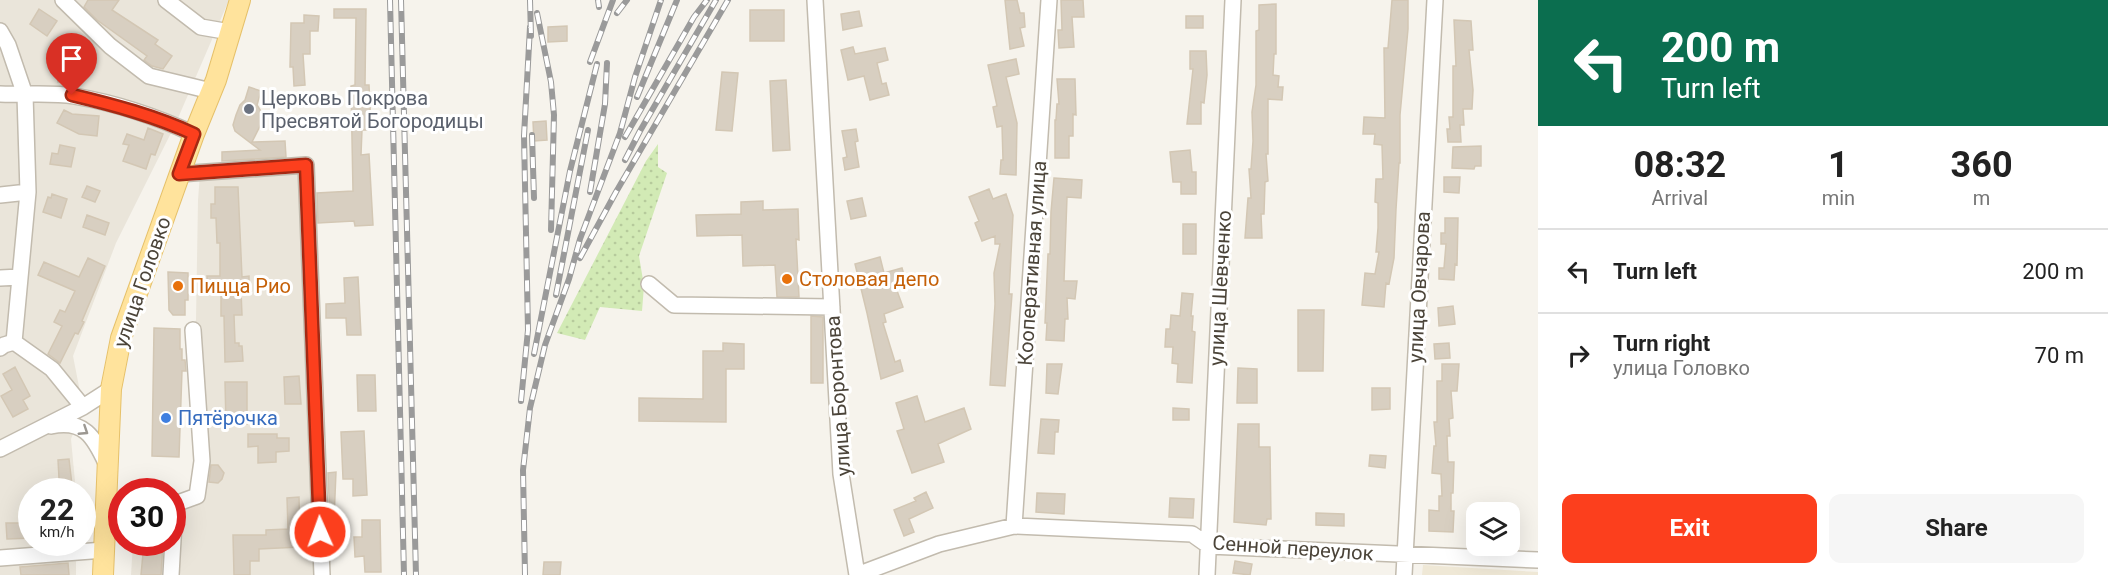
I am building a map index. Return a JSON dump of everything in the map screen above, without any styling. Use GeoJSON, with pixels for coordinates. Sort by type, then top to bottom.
{"type":"FeatureCollection","features":[{"type":"Feature","properties":{"kind":"main road","name":"улица Головко"},"geometry":{"type":"LineString","coordinates":[[110,478],[108,466],[111,390],[121,338],[211,91],[240,0]]}},
{"type":"Feature","properties":{"kind":"main road","name":"улица Головко"},"geometry":{"type":"LineString","coordinates":[[104,575],[104,550],[108,530]]}},
{"type":"Feature","properties":{"kind":"street"},"geometry":{"type":"LineString","coordinates":[[63,0],[110,46],[149,76],[211,91]]}},
{"type":"Feature","properties":{"kind":"street"},"geometry":{"type":"LineString","coordinates":[[166,0],[201,27],[230,32]]}},
{"type":"Feature","properties":{"kind":"street","name":"улица Боронтова"},"geometry":{"type":"LineString","coordinates":[[815,0],[842,474],[857,575]]}},
{"type":"Feature","properties":{"kind":"street","name":"Кооперативная улица"},"geometry":{"type":"LineString","coordinates":[[1014,526],[1049,0]]}},
{"type":"Feature","properties":{"kind":"street","name":"улица Шевченко"},"geometry":{"type":"LineString","coordinates":[[1208,575],[1233,0]]}},
{"type":"Feature","properties":{"kind":"street","name":"улица Овчарова"},"geometry":{"type":"LineString","coordinates":[[1404,575],[1435,0]]}},
{"type":"Feature","properties":{"kind":"street"},"geometry":{"type":"LineString","coordinates":[[0,32],[8,45],[25,95],[28,192],[20,277],[7,345],[52,369],[83,407]]}},
{"type":"Feature","properties":{"kind":"street"},"geometry":{"type":"LineString","coordinates":[[0,94],[72,95],[116,105],[175,125],[194,134]]}},
{"type":"Feature","properties":{"kind":"street"},"geometry":{"type":"LineString","coordinates":[[179,174],[306,165],[322,575]]}},
{"type":"Feature","properties":{"kind":"street"},"geometry":{"type":"LineString","coordinates":[[0,195],[28,192]]}},
{"type":"Feature","properties":{"kind":"street"},"geometry":{"type":"LineString","coordinates":[[0,278],[20,277]]}},
{"type":"Feature","properties":{"kind":"street"},"geometry":{"type":"LineString","coordinates":[[649,284],[674,305],[832,307]]}},
{"type":"Feature","properties":{"kind":"street"},"geometry":{"type":"LineString","coordinates":[[186,500],[196,496],[202,461],[193,330]]}},
{"type":"Feature","properties":{"kind":"street"},"geometry":{"type":"LineString","coordinates":[[0,449],[83,407],[111,390]]}},
{"type":"Feature","properties":{"kind":"street"},"geometry":{"type":"LineString","coordinates":[[42,427],[62,423],[87,431],[99,447],[108,466]]}},
{"type":"Feature","properties":{"kind":"street"},"geometry":{"type":"LineString","coordinates":[[849,575],[850,521]]}},
{"type":"Feature","properties":{"kind":"street","name":"Сенной переулок"},"geometry":{"type":"LineString","coordinates":[[857,575],[939,544],[1014,526],[1192,534],[1209,546],[1538,560]]}},
{"type":"Feature","properties":{"kind":"street"},"geometry":{"type":"LineString","coordinates":[[0,558],[104,550]]}},
{"type":"Feature","properties":{"kind":"street"},"geometry":{"type":"LineString","coordinates":[[171,575],[172,556]]}},
{"type":"Feature","properties":{"kind":"shaded area"},"geometry":{"type":"Polygon","coordinates":[[[0,0],[229,0],[175,125],[116,243],[73,356],[83,407],[45,426],[76,426],[71,439],[75,478],[18,478],[18,556],[76,556],[76,575],[0,575],[0,0]]]}},
{"type":"Feature","properties":{"kind":"shaded area"},"geometry":{"type":"Polygon","coordinates":[[[306,165],[322,575],[131,575],[132,556],[186,556],[186,500],[197,496],[193,330],[196,320],[200,174],[306,165]]]}},
{"type":"Feature","properties":{"kind":"shaded area"},"geometry":{"type":"Polygon","coordinates":[[[1423,565],[1538,572],[1538,575],[1422,575],[1423,565]]]}},
{"type":"Feature","properties":{"kind":"green space"},"geometry":{"type":"Polygon","coordinates":[[[658,144],[658,167],[667,173],[639,256],[644,286],[642,311],[600,307],[585,340],[557,333],[646,161],[658,144]]]}},
{"type":"Feature","properties":{"kind":"building"},"geometry":{"type":"Polygon","coordinates":[[[88,0],[119,0],[112,10],[158,40],[155,44],[172,56],[163,69],[152,66],[144,60],[147,56],[97,20],[84,7],[88,0]]]}},
{"type":"Feature","properties":{"kind":"building"},"geometry":{"type":"Polygon","coordinates":[[[1005,0],[1017,0],[1020,13],[1024,13],[1025,27],[1020,28],[1024,46],[1010,49],[1005,0]]]}},
{"type":"Feature","properties":{"kind":"building"},"geometry":{"type":"Polygon","coordinates":[[[1061,0],[1083,0],[1084,17],[1072,17],[1074,47],[1059,48],[1058,30],[1062,30],[1061,0]]]}},
{"type":"Feature","properties":{"kind":"building"},"geometry":{"type":"Polygon","coordinates":[[[1392,0],[1408,0],[1408,29],[1400,115],[1400,163],[1394,258],[1389,284],[1386,283],[1384,307],[1362,305],[1365,273],[1375,274],[1379,252],[1376,252],[1378,203],[1375,202],[1376,179],[1383,179],[1382,145],[1374,144],[1375,134],[1363,134],[1364,117],[1385,118],[1384,48],[1388,48],[1392,0]]]}},
{"type":"Feature","properties":{"kind":"building"},"geometry":{"type":"Polygon","coordinates":[[[1276,4],[1276,54],[1274,54],[1273,75],[1279,76],[1278,87],[1283,87],[1282,100],[1268,99],[1268,154],[1266,154],[1268,181],[1265,182],[1264,214],[1261,214],[1262,238],[1245,238],[1248,198],[1251,198],[1249,169],[1251,169],[1253,141],[1252,112],[1256,85],[1256,31],[1259,30],[1259,5],[1276,4]]]}},
{"type":"Feature","properties":{"kind":"building"},"geometry":{"type":"Polygon","coordinates":[[[39,9],[57,21],[47,36],[30,24],[39,9]]]}},
{"type":"Feature","properties":{"kind":"building"},"geometry":{"type":"Polygon","coordinates":[[[334,9],[366,9],[365,85],[369,85],[371,130],[362,130],[361,155],[369,154],[373,225],[355,226],[354,221],[318,223],[317,193],[353,191],[351,86],[355,85],[356,18],[334,18],[334,9]]]}},
{"type":"Feature","properties":{"kind":"building"},"geometry":{"type":"Polygon","coordinates":[[[750,10],[784,10],[784,41],[750,41],[750,10]]]}},
{"type":"Feature","properties":{"kind":"building"},"geometry":{"type":"Polygon","coordinates":[[[859,11],[862,26],[843,30],[841,14],[859,11]]]}},
{"type":"Feature","properties":{"kind":"building"},"geometry":{"type":"Polygon","coordinates":[[[304,15],[319,16],[318,31],[310,31],[310,54],[303,54],[305,85],[294,86],[293,67],[290,67],[291,23],[304,23],[304,15]]]}},
{"type":"Feature","properties":{"kind":"building"},"geometry":{"type":"Polygon","coordinates":[[[1186,16],[1203,16],[1203,28],[1186,28],[1186,16]]]}},
{"type":"Feature","properties":{"kind":"building"},"geometry":{"type":"Polygon","coordinates":[[[1454,20],[1471,21],[1473,50],[1469,50],[1473,90],[1472,109],[1463,109],[1464,125],[1460,125],[1461,142],[1448,142],[1447,129],[1450,129],[1449,117],[1453,117],[1453,66],[1456,66],[1454,20]]]}},
{"type":"Feature","properties":{"kind":"building"},"geometry":{"type":"Polygon","coordinates":[[[567,26],[567,41],[548,42],[548,27],[567,26]]]}},
{"type":"Feature","properties":{"kind":"building"},"geometry":{"type":"Polygon","coordinates":[[[853,47],[855,54],[885,48],[888,60],[877,63],[882,84],[886,83],[889,95],[870,100],[864,76],[848,80],[841,50],[853,47]]]}},
{"type":"Feature","properties":{"kind":"building"},"geometry":{"type":"Polygon","coordinates":[[[1190,51],[1206,51],[1207,75],[1204,103],[1201,102],[1201,124],[1187,124],[1193,69],[1190,69],[1190,51]]]}},
{"type":"Feature","properties":{"kind":"building"},"geometry":{"type":"Polygon","coordinates":[[[56,54],[69,55],[67,68],[69,81],[58,82],[56,54]]]}},
{"type":"Feature","properties":{"kind":"building"},"geometry":{"type":"Polygon","coordinates":[[[1016,59],[1019,74],[1006,77],[1017,123],[1016,175],[1000,174],[1001,160],[1003,160],[1002,126],[997,127],[993,107],[997,106],[988,65],[1016,59]]]}},
{"type":"Feature","properties":{"kind":"building"},"geometry":{"type":"Polygon","coordinates":[[[722,72],[738,73],[732,131],[716,130],[722,72]]]}},
{"type":"Feature","properties":{"kind":"building"},"geometry":{"type":"Polygon","coordinates":[[[1057,79],[1075,79],[1076,115],[1073,114],[1073,136],[1069,136],[1069,158],[1055,158],[1055,120],[1057,104],[1059,104],[1057,79]]]}},
{"type":"Feature","properties":{"kind":"building"},"geometry":{"type":"Polygon","coordinates":[[[786,80],[790,150],[773,151],[770,81],[786,80]]]}},
{"type":"Feature","properties":{"kind":"building"},"geometry":{"type":"Polygon","coordinates":[[[249,87],[261,91],[257,105],[262,113],[262,122],[252,142],[285,141],[286,157],[222,161],[222,152],[260,150],[235,131],[233,125],[249,87]]]}},
{"type":"Feature","properties":{"kind":"building"},"geometry":{"type":"Polygon","coordinates":[[[64,110],[72,114],[99,116],[97,136],[79,134],[57,123],[64,110]]]}},
{"type":"Feature","properties":{"kind":"building"},"geometry":{"type":"Polygon","coordinates":[[[546,121],[547,140],[534,141],[533,122],[546,121]]]}},
{"type":"Feature","properties":{"kind":"building"},"geometry":{"type":"Polygon","coordinates":[[[148,128],[163,134],[155,155],[151,154],[146,169],[123,161],[129,145],[123,144],[127,134],[144,140],[148,128]]]}},
{"type":"Feature","properties":{"kind":"building"},"geometry":{"type":"Polygon","coordinates":[[[856,129],[858,141],[855,142],[859,167],[845,170],[843,158],[847,157],[842,131],[856,129]]]}},
{"type":"Feature","properties":{"kind":"building"},"geometry":{"type":"Polygon","coordinates":[[[60,145],[75,148],[71,167],[50,164],[52,153],[58,154],[60,145]]]}},
{"type":"Feature","properties":{"kind":"building"},"geometry":{"type":"Polygon","coordinates":[[[1481,146],[1481,166],[1475,166],[1474,169],[1452,168],[1453,147],[1481,146]]]}},
{"type":"Feature","properties":{"kind":"building"},"geometry":{"type":"Polygon","coordinates":[[[1190,150],[1192,172],[1196,172],[1196,194],[1181,194],[1181,182],[1173,182],[1170,152],[1190,150]]]}},
{"type":"Feature","properties":{"kind":"building"},"geometry":{"type":"Polygon","coordinates":[[[1444,177],[1460,177],[1459,193],[1444,192],[1444,177]]]}},
{"type":"Feature","properties":{"kind":"building"},"geometry":{"type":"Polygon","coordinates":[[[1054,178],[1082,180],[1081,198],[1067,197],[1064,281],[1077,281],[1075,299],[1067,298],[1068,319],[1065,319],[1064,341],[1046,340],[1048,254],[1050,254],[1054,178]]]}},
{"type":"Feature","properties":{"kind":"building"},"geometry":{"type":"Polygon","coordinates":[[[87,186],[100,191],[95,202],[82,197],[87,186]]]}},
{"type":"Feature","properties":{"kind":"building"},"geometry":{"type":"Polygon","coordinates":[[[215,187],[238,187],[242,277],[249,276],[249,291],[241,291],[242,315],[234,315],[235,343],[242,346],[243,361],[225,362],[221,291],[208,291],[207,276],[220,276],[220,243],[217,243],[216,218],[211,218],[211,204],[215,204],[215,187]]]}},
{"type":"Feature","properties":{"kind":"building"},"geometry":{"type":"Polygon","coordinates":[[[989,189],[993,199],[1006,194],[1013,215],[1009,294],[1012,294],[1005,386],[990,385],[995,304],[994,273],[1000,244],[995,244],[995,236],[982,241],[975,223],[979,221],[969,197],[989,189]]]}},
{"type":"Feature","properties":{"kind":"building"},"geometry":{"type":"Polygon","coordinates":[[[52,194],[67,199],[61,218],[43,212],[48,197],[51,198],[52,194]]]}},
{"type":"Feature","properties":{"kind":"building"},"geometry":{"type":"Polygon","coordinates":[[[862,198],[866,216],[851,219],[847,201],[862,198]]]}},
{"type":"Feature","properties":{"kind":"building"},"geometry":{"type":"Polygon","coordinates":[[[763,201],[763,210],[798,209],[799,240],[796,239],[799,297],[777,297],[775,265],[743,266],[742,235],[697,236],[696,215],[741,214],[741,202],[763,201]]]}},
{"type":"Feature","properties":{"kind":"building"},"geometry":{"type":"Polygon","coordinates":[[[87,215],[109,223],[105,235],[83,227],[87,215]]]}},
{"type":"Feature","properties":{"kind":"building"},"geometry":{"type":"Polygon","coordinates":[[[1445,218],[1458,218],[1457,265],[1455,264],[1454,280],[1439,279],[1439,268],[1444,268],[1446,244],[1441,244],[1441,233],[1445,233],[1445,218]]]}},
{"type":"Feature","properties":{"kind":"building"},"geometry":{"type":"Polygon","coordinates":[[[1183,224],[1196,224],[1196,254],[1183,254],[1183,224]]]}},
{"type":"Feature","properties":{"kind":"building"},"geometry":{"type":"Polygon","coordinates":[[[880,257],[884,273],[902,268],[907,285],[896,288],[903,307],[884,314],[886,322],[883,323],[895,362],[900,360],[903,371],[881,379],[855,264],[880,257]]]}},
{"type":"Feature","properties":{"kind":"building"},"geometry":{"type":"Polygon","coordinates":[[[88,258],[105,266],[82,321],[84,322],[78,334],[75,333],[60,363],[48,354],[62,326],[54,322],[60,310],[65,312],[75,291],[38,275],[44,262],[79,277],[88,258]]]}},
{"type":"Feature","properties":{"kind":"building","name":"Пицца Рио"},"geometry":{"type":"Polygon","coordinates":[[[168,272],[188,273],[188,300],[185,300],[185,315],[173,315],[169,310],[168,272]]]}},
{"type":"Feature","properties":{"kind":"building"},"geometry":{"type":"Polygon","coordinates":[[[358,277],[361,335],[347,335],[346,318],[326,318],[326,304],[345,303],[344,278],[358,277]]]}},
{"type":"Feature","properties":{"kind":"building"},"geometry":{"type":"Polygon","coordinates":[[[1182,293],[1193,294],[1191,316],[1193,316],[1192,331],[1195,332],[1192,383],[1177,382],[1178,364],[1172,363],[1173,347],[1165,347],[1166,329],[1170,329],[1171,315],[1180,316],[1182,293]]]}},
{"type":"Feature","properties":{"kind":"building"},"geometry":{"type":"Polygon","coordinates":[[[1453,306],[1455,324],[1439,326],[1438,308],[1453,306]]]}},
{"type":"Feature","properties":{"kind":"building"},"geometry":{"type":"Polygon","coordinates":[[[1298,310],[1324,310],[1323,371],[1298,371],[1298,310]]]}},
{"type":"Feature","properties":{"kind":"building"},"geometry":{"type":"Polygon","coordinates":[[[811,316],[823,317],[823,383],[811,383],[811,316]]]}},
{"type":"Feature","properties":{"kind":"building"},"geometry":{"type":"Polygon","coordinates":[[[154,328],[180,329],[180,349],[182,349],[182,360],[185,360],[186,371],[182,371],[179,457],[152,456],[154,328]]]}},
{"type":"Feature","properties":{"kind":"building"},"geometry":{"type":"Polygon","coordinates":[[[723,343],[744,344],[744,369],[726,369],[726,422],[639,421],[639,398],[703,399],[703,351],[723,351],[723,343]]]}},
{"type":"Feature","properties":{"kind":"building"},"geometry":{"type":"Polygon","coordinates":[[[1449,343],[1450,358],[1435,359],[1434,344],[1449,343]]]}},
{"type":"Feature","properties":{"kind":"building"},"geometry":{"type":"Polygon","coordinates":[[[1047,364],[1062,364],[1058,394],[1046,393],[1047,364]]]}},
{"type":"Feature","properties":{"kind":"building"},"geometry":{"type":"Polygon","coordinates":[[[1442,364],[1459,364],[1457,391],[1451,391],[1453,418],[1449,419],[1450,436],[1447,436],[1448,462],[1454,462],[1453,493],[1451,493],[1451,511],[1454,511],[1453,532],[1429,531],[1429,510],[1439,511],[1439,496],[1442,496],[1441,474],[1432,473],[1434,446],[1436,446],[1434,422],[1437,422],[1437,381],[1442,381],[1442,364]]]}},
{"type":"Feature","properties":{"kind":"building"},"geometry":{"type":"Polygon","coordinates":[[[15,367],[30,396],[23,400],[28,409],[13,417],[1,396],[12,390],[3,374],[15,367]]]}},
{"type":"Feature","properties":{"kind":"building"},"geometry":{"type":"Polygon","coordinates":[[[1238,368],[1257,369],[1257,403],[1237,403],[1238,368]]]}},
{"type":"Feature","properties":{"kind":"building"},"geometry":{"type":"Polygon","coordinates":[[[357,375],[375,375],[376,411],[358,411],[357,375]]]}},
{"type":"Feature","properties":{"kind":"building"},"geometry":{"type":"Polygon","coordinates":[[[299,376],[301,404],[285,404],[284,377],[299,376]]]}},
{"type":"Feature","properties":{"kind":"building"},"geometry":{"type":"Polygon","coordinates":[[[225,382],[247,382],[247,424],[226,424],[225,382]]]}},
{"type":"Feature","properties":{"kind":"building"},"geometry":{"type":"Polygon","coordinates":[[[1372,388],[1390,388],[1390,409],[1372,410],[1372,388]]]}},
{"type":"Feature","properties":{"kind":"building"},"geometry":{"type":"Polygon","coordinates":[[[917,396],[925,422],[964,408],[971,429],[938,444],[944,462],[912,473],[897,431],[904,429],[896,403],[917,396]]]}},
{"type":"Feature","properties":{"kind":"building"},"geometry":{"type":"Polygon","coordinates":[[[1173,408],[1189,409],[1189,420],[1173,420],[1173,408]]]}},
{"type":"Feature","properties":{"kind":"building"},"geometry":{"type":"Polygon","coordinates":[[[1041,419],[1059,420],[1058,432],[1055,432],[1054,454],[1038,453],[1041,419]]]}},
{"type":"Feature","properties":{"kind":"building"},"geometry":{"type":"Polygon","coordinates":[[[1238,424],[1259,424],[1259,447],[1270,447],[1271,519],[1267,519],[1266,525],[1234,522],[1238,424]]]}},
{"type":"Feature","properties":{"kind":"building"},"geometry":{"type":"Polygon","coordinates":[[[364,431],[367,495],[353,496],[353,479],[343,479],[341,432],[364,431]]]}},
{"type":"Feature","properties":{"kind":"building"},"geometry":{"type":"Polygon","coordinates":[[[248,434],[277,434],[277,438],[289,438],[289,451],[276,452],[276,462],[258,463],[258,446],[248,447],[248,434]]]}},
{"type":"Feature","properties":{"kind":"building"},"geometry":{"type":"Polygon","coordinates":[[[1370,455],[1386,456],[1385,468],[1369,466],[1370,455]]]}},
{"type":"Feature","properties":{"kind":"building"},"geometry":{"type":"Polygon","coordinates":[[[69,459],[71,478],[59,478],[58,460],[69,459]]]}},
{"type":"Feature","properties":{"kind":"building"},"geometry":{"type":"Polygon","coordinates":[[[211,465],[218,465],[224,473],[218,483],[209,482],[211,465]]]}},
{"type":"Feature","properties":{"kind":"building"},"geometry":{"type":"Polygon","coordinates":[[[336,472],[334,520],[330,520],[328,473],[336,472]]]}},
{"type":"Feature","properties":{"kind":"building"},"geometry":{"type":"Polygon","coordinates":[[[926,492],[933,508],[909,519],[914,532],[904,536],[894,510],[916,501],[914,498],[926,492]]]}},
{"type":"Feature","properties":{"kind":"building"},"geometry":{"type":"Polygon","coordinates":[[[1037,493],[1065,494],[1064,514],[1036,512],[1037,493]]]}},
{"type":"Feature","properties":{"kind":"building"},"geometry":{"type":"Polygon","coordinates":[[[299,497],[300,547],[259,549],[259,561],[250,561],[250,575],[234,575],[233,535],[266,535],[266,530],[288,529],[287,498],[299,497]]]}},
{"type":"Feature","properties":{"kind":"building"},"geometry":{"type":"Polygon","coordinates":[[[1170,498],[1194,499],[1193,518],[1169,517],[1170,498]]]}},
{"type":"Feature","properties":{"kind":"building"},"geometry":{"type":"Polygon","coordinates":[[[1316,513],[1344,514],[1344,526],[1316,525],[1316,513]]]}},
{"type":"Feature","properties":{"kind":"building"},"geometry":{"type":"Polygon","coordinates":[[[362,520],[380,520],[381,572],[365,572],[364,556],[355,557],[354,537],[362,537],[362,520]]]}},
{"type":"Feature","properties":{"kind":"building"},"geometry":{"type":"Polygon","coordinates":[[[6,523],[18,523],[18,539],[7,539],[6,523]]]}},
{"type":"Feature","properties":{"kind":"building"},"geometry":{"type":"Polygon","coordinates":[[[143,556],[162,556],[161,575],[141,575],[143,556]]]}},
{"type":"Feature","properties":{"kind":"building"},"geometry":{"type":"Polygon","coordinates":[[[1235,561],[1252,564],[1250,575],[1233,573],[1235,561]]]}},
{"type":"Feature","properties":{"kind":"building"},"geometry":{"type":"Polygon","coordinates":[[[544,562],[561,562],[560,575],[543,575],[544,562]]]}},
{"type":"Feature","properties":{"kind":"building"},"geometry":{"type":"Polygon","coordinates":[[[68,563],[69,575],[21,575],[20,567],[68,563]]]}},
{"type":"Feature","properties":{"kind":"railway"},"geometry":{"type":"LineString","coordinates":[[390,0],[404,575]]}},
{"type":"Feature","properties":{"kind":"railway"},"geometry":{"type":"LineString","coordinates":[[401,0],[416,575]]}},
{"type":"Feature","properties":{"kind":"railway"},"geometry":{"type":"LineString","coordinates":[[530,0],[531,36]]}},
{"type":"Feature","properties":{"kind":"railway"},"geometry":{"type":"LineString","coordinates":[[598,0],[599,7]]}},
{"type":"Feature","properties":{"kind":"railway"},"geometry":{"type":"LineString","coordinates":[[590,62],[613,0]]}},
{"type":"Feature","properties":{"kind":"railway"},"geometry":{"type":"LineString","coordinates":[[617,13],[627,0]]}},
{"type":"Feature","properties":{"kind":"railway"},"geometry":{"type":"LineString","coordinates":[[525,575],[523,470],[530,408],[545,345],[569,279],[580,239],[620,133],[635,77],[661,0]]}},
{"type":"Feature","properties":{"kind":"railway"},"geometry":{"type":"LineString","coordinates":[[637,97],[677,0]]}},
{"type":"Feature","properties":{"kind":"railway"},"geometry":{"type":"LineString","coordinates":[[625,137],[694,17],[707,0]]}},
{"type":"Feature","properties":{"kind":"railway"},"geometry":{"type":"LineString","coordinates":[[625,160],[716,0]]}},
{"type":"Feature","properties":{"kind":"railway"},"geometry":{"type":"LineString","coordinates":[[580,258],[728,0]]}},
{"type":"Feature","properties":{"kind":"railway"},"geometry":{"type":"LineString","coordinates":[[537,13],[551,82],[554,115],[551,230]]}},
{"type":"Feature","properties":{"kind":"railway"},"geometry":{"type":"LineString","coordinates":[[521,401],[528,330],[524,136],[530,27]]}},
{"type":"Feature","properties":{"kind":"railway"},"geometry":{"type":"LineString","coordinates":[[590,192],[605,104],[607,63]]}},
{"type":"Feature","properties":{"kind":"railway"},"geometry":{"type":"LineString","coordinates":[[534,354],[570,171],[597,64]]}},
{"type":"Feature","properties":{"kind":"railway"},"geometry":{"type":"LineString","coordinates":[[556,295],[588,130]]}},
{"type":"Feature","properties":{"kind":"railway"},"geometry":{"type":"LineString","coordinates":[[532,135],[534,198]]}},
{"type":"Feature","properties":{"kind":"place","name":"Церковь Покрова Пресвятой Богородицы"},"geometry":{"type":"Point","coordinates":[249,109]}},
{"type":"Feature","properties":{"kind":"place","name":"Столовая депо"},"geometry":{"type":"Point","coordinates":[787,279]}},
{"type":"Feature","properties":{"kind":"place","name":"Пицца Рио"},"geometry":{"type":"Point","coordinates":[178,286]}},
{"type":"Feature","properties":{"kind":"place","name":"Пятёрочка"},"geometry":{"type":"Point","coordinates":[166,418]}},
{"type":"Feature","properties":{"kind":"route"},"geometry":{"type":"LineString","coordinates":[[72,95],[116,105],[175,125],[194,134],[179,174],[306,165],[320,532]]}}]}
